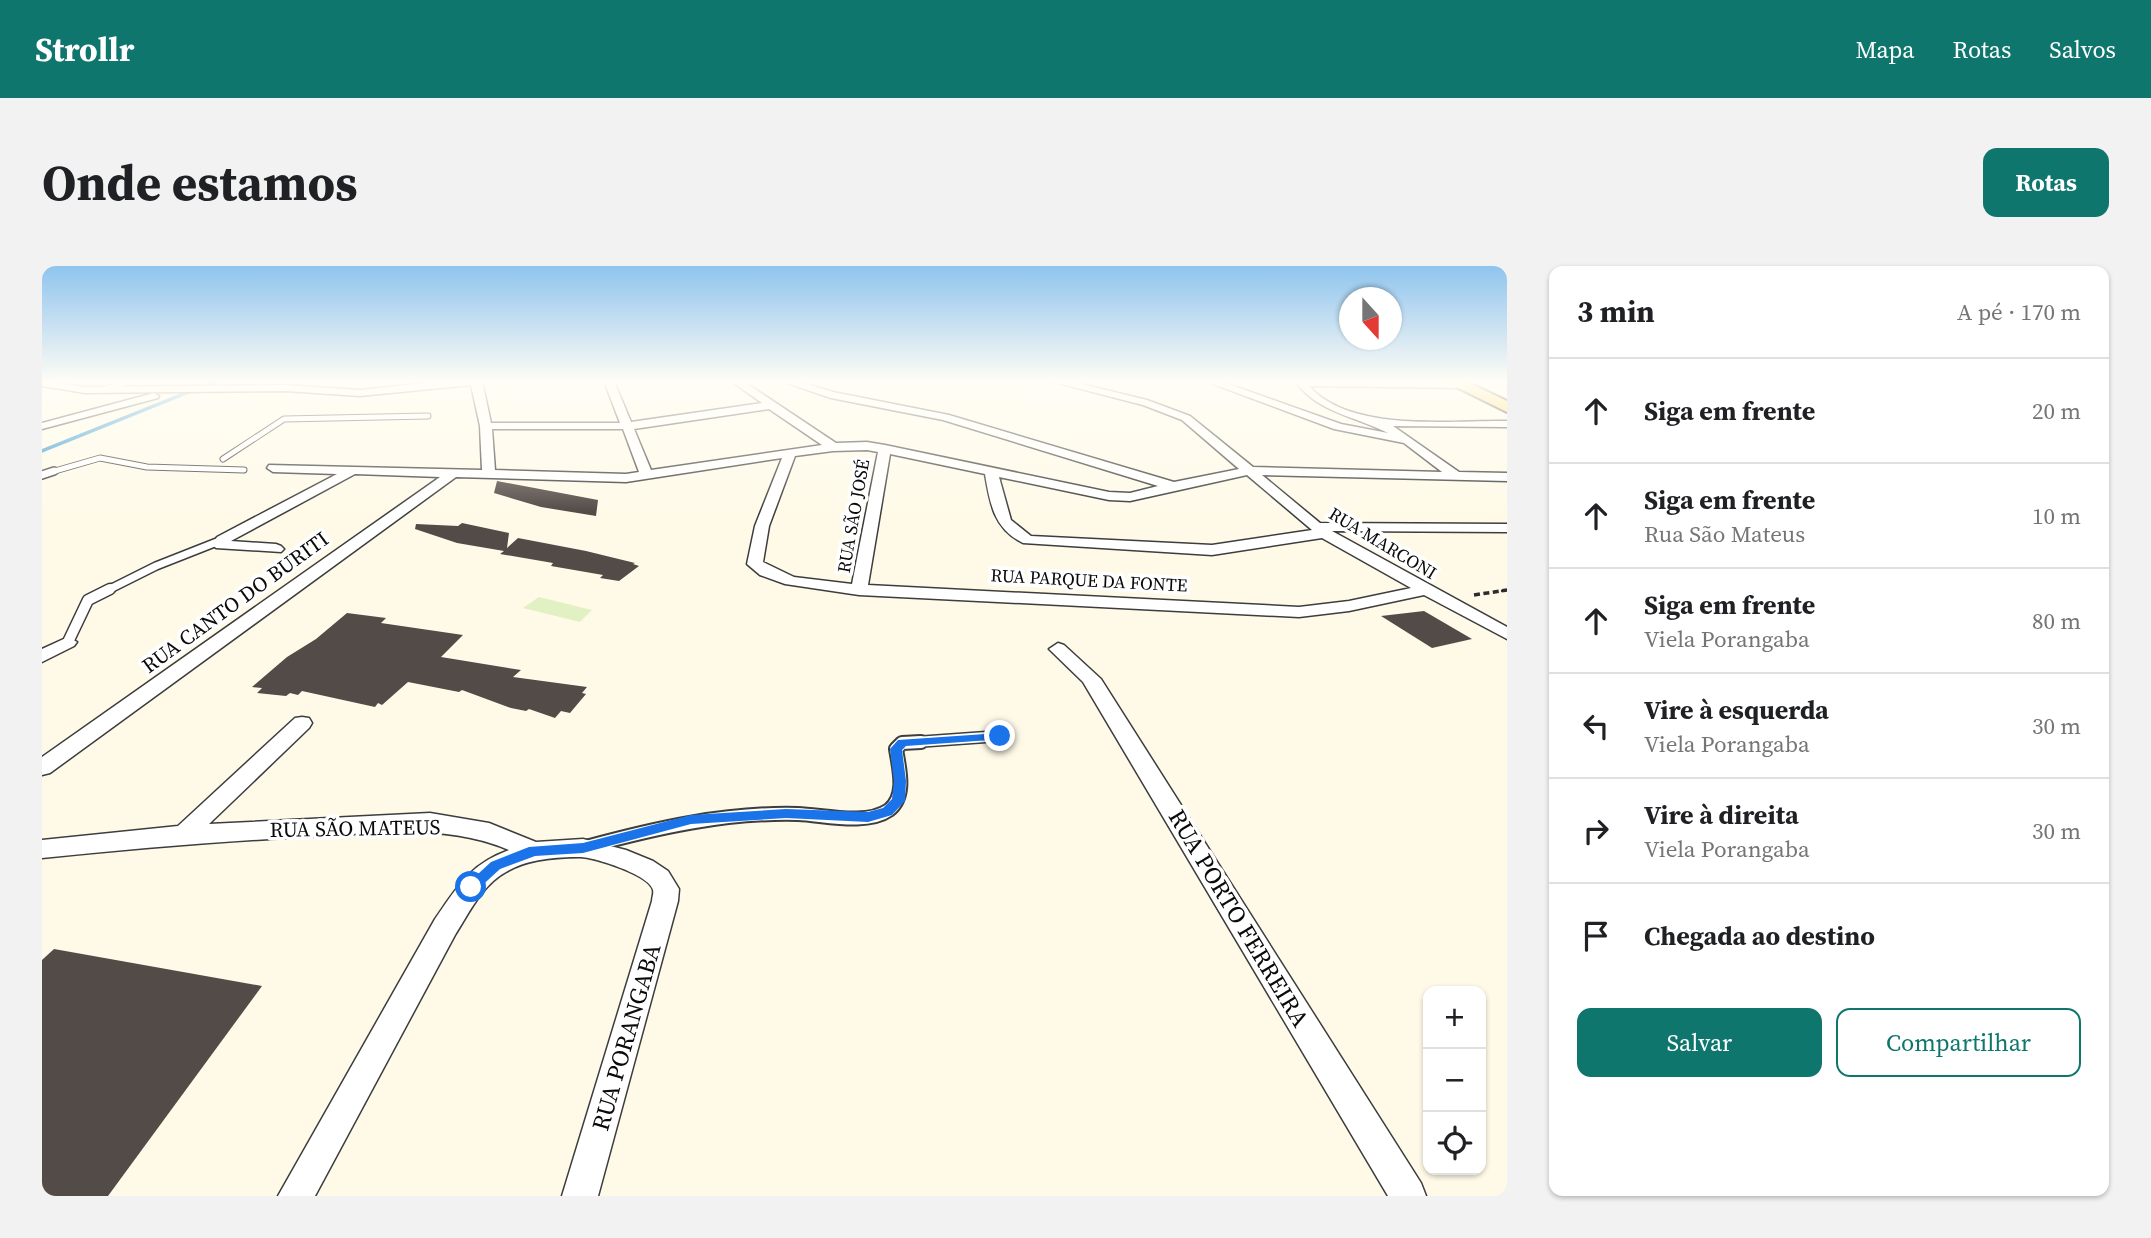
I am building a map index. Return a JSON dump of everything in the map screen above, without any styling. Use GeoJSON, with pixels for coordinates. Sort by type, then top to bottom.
{"type":"FeatureCollection","features":[{"type":"Feature","properties":{"kind":"street"},"geometry":{"type":"LineString","coordinates":[[489,473],[486,426],[639,424]]}},
{"type":"Feature","properties":{"kind":"street"},"geometry":{"type":"LineString","coordinates":[[800,424],[832,447]]}},
{"type":"Feature","properties":{"kind":"street"},"geometry":{"type":"LineString","coordinates":[[969,424],[1175,487]]}},
{"type":"Feature","properties":{"kind":"street","name":"RUA MARCONI"},"geometry":{"type":"LineString","coordinates":[[1195,424],[1320,530],[1423,590],[1507,634]]}},
{"type":"Feature","properties":{"kind":"street"},"geometry":{"type":"LineString","coordinates":[[1331,424],[1405,440]]}},
{"type":"Feature","properties":{"kind":"street"},"geometry":{"type":"LineString","coordinates":[[1379,424],[1455,474]]}},
{"type":"Feature","properties":{"kind":"street"},"geometry":{"type":"LineString","coordinates":[[628,426],[647,476]]}},
{"type":"Feature","properties":{"kind":"street"},"geometry":{"type":"LineString","coordinates":[[273,468],[357,468],[601,478],[647,476],[832,447],[885,449],[1109,496],[1130,496],[1249,471],[1507,477]]}},
{"type":"Feature","properties":{"kind":"street","name":"RUA SÃO JOSÉ"},"geometry":{"type":"LineString","coordinates":[[859,590],[885,449]]}},
{"type":"Feature","properties":{"kind":"street","name":"RUA PARQUE DA FONTE"},"geometry":{"type":"LineString","coordinates":[[790,454],[762,526],[755,564],[762,570],[802,583],[859,590],[1299,612],[1349,606],[1423,590]]}},
{"type":"Feature","properties":{"kind":"street"},"geometry":{"type":"LineString","coordinates":[[276,549],[221,545],[222,540],[286,503],[357,468]]}},
{"type":"Feature","properties":{"kind":"street"},"geometry":{"type":"LineString","coordinates":[[991,471],[998,510],[1008,530],[1028,540],[1212,550],[1320,530],[1507,528]]}},
{"type":"Feature","properties":{"kind":"street","name":"RUA CANTO DO BURITI"},"geometry":{"type":"LineString","coordinates":[[42,768],[455,472]]}},
{"type":"Feature","properties":{"kind":"street"},"geometry":{"type":"LineString","coordinates":[[42,656],[68,642]]}},
{"type":"Feature","properties":{"kind":"street","name":"RUA PORTO FERREIRA"},"geometry":{"type":"LineString","coordinates":[[1058,649],[1077,665],[1098,690],[1408,1196]]}},
{"type":"Feature","properties":{"kind":"street"},"geometry":{"type":"LineString","coordinates":[[184,834],[302,723]]}},
{"type":"Feature","properties":{"kind":"street","name":"RUA SÃO MATEUS"},"geometry":{"type":"LineString","coordinates":[[42,849],[184,834],[430,822],[489,832],[534,851],[583,848],[617,857],[659,878]]}},
{"type":"Feature","properties":{"kind":"street"},"geometry":{"type":"LineString","coordinates":[[296,1196],[444,927],[471,887],[496,865],[534,851]]}},
{"type":"Feature","properties":{"kind":"street","name":"RUA PORANGABA"},"geometry":{"type":"LineString","coordinates":[[580,1196],[666,901],[666,890],[659,878]]}},
{"type":"Feature","properties":{"kind":"lane"},"geometry":{"type":"LineString","coordinates":[[223,459],[276,424]]}},
{"type":"Feature","properties":{"kind":"lane"},"geometry":{"type":"LineString","coordinates":[[42,475],[100,458],[147,467],[244,470]]}},
{"type":"Feature","properties":{"kind":"lane"},"geometry":{"type":"LineString","coordinates":[[68,642],[88,600],[156,566],[222,540]]}},
{"type":"Feature","properties":{"kind":"lane"},"geometry":{"type":"LineString","coordinates":[[583,848],[691,820],[786,814],[868,817],[888,812],[899,801],[900,781],[896,749],[902,743],[1000,736]]}},
{"type":"Feature","properties":{"kind":"green space"},"geometry":{"type":"Polygon","coordinates":[[[539,597],[592,610],[580,622],[523,608],[539,597]]]}},
{"type":"Feature","properties":{"kind":"building"},"geometry":{"type":"Polygon","coordinates":[[[497,481],[598,500],[596,516],[541,507],[494,493],[497,481]]]}},
{"type":"Feature","properties":{"kind":"building"},"geometry":{"type":"Polygon","coordinates":[[[462,523],[509,533],[507,548],[518,538],[586,551],[639,566],[619,581],[600,578],[603,575],[500,554],[504,551],[457,543],[415,529],[416,524],[458,526],[462,523]]]}},
{"type":"Feature","properties":{"kind":"building"},"geometry":{"type":"Polygon","coordinates":[[[1424,611],[1472,639],[1432,648],[1381,616],[1424,611]]]}},
{"type":"Feature","properties":{"kind":"building"},"geometry":{"type":"Polygon","coordinates":[[[347,613],[386,618],[381,623],[463,635],[441,657],[521,670],[513,677],[587,687],[582,693],[586,694],[570,713],[561,711],[555,718],[529,709],[526,711],[511,708],[462,690],[459,692],[408,682],[382,705],[378,703],[375,707],[302,691],[298,695],[290,693],[286,696],[257,693],[262,688],[252,687],[287,657],[316,639],[347,613]]]}},
{"type":"Feature","properties":{"kind":"building"},"geometry":{"type":"Polygon","coordinates":[[[54,949],[262,986],[108,1196],[42,1196],[42,960],[54,949]]]}},
{"type":"Feature","properties":{"kind":"waterway"},"geometry":{"type":"LineString","coordinates":[[42,451],[108,424]]}},
{"type":"Feature","properties":{"kind":"route"},"geometry":{"type":"LineString","coordinates":[[471,887],[496,865],[534,851],[583,848],[691,820],[786,814],[868,817],[888,812],[899,801],[900,781],[896,749],[902,743],[1000,736]]}}]}
